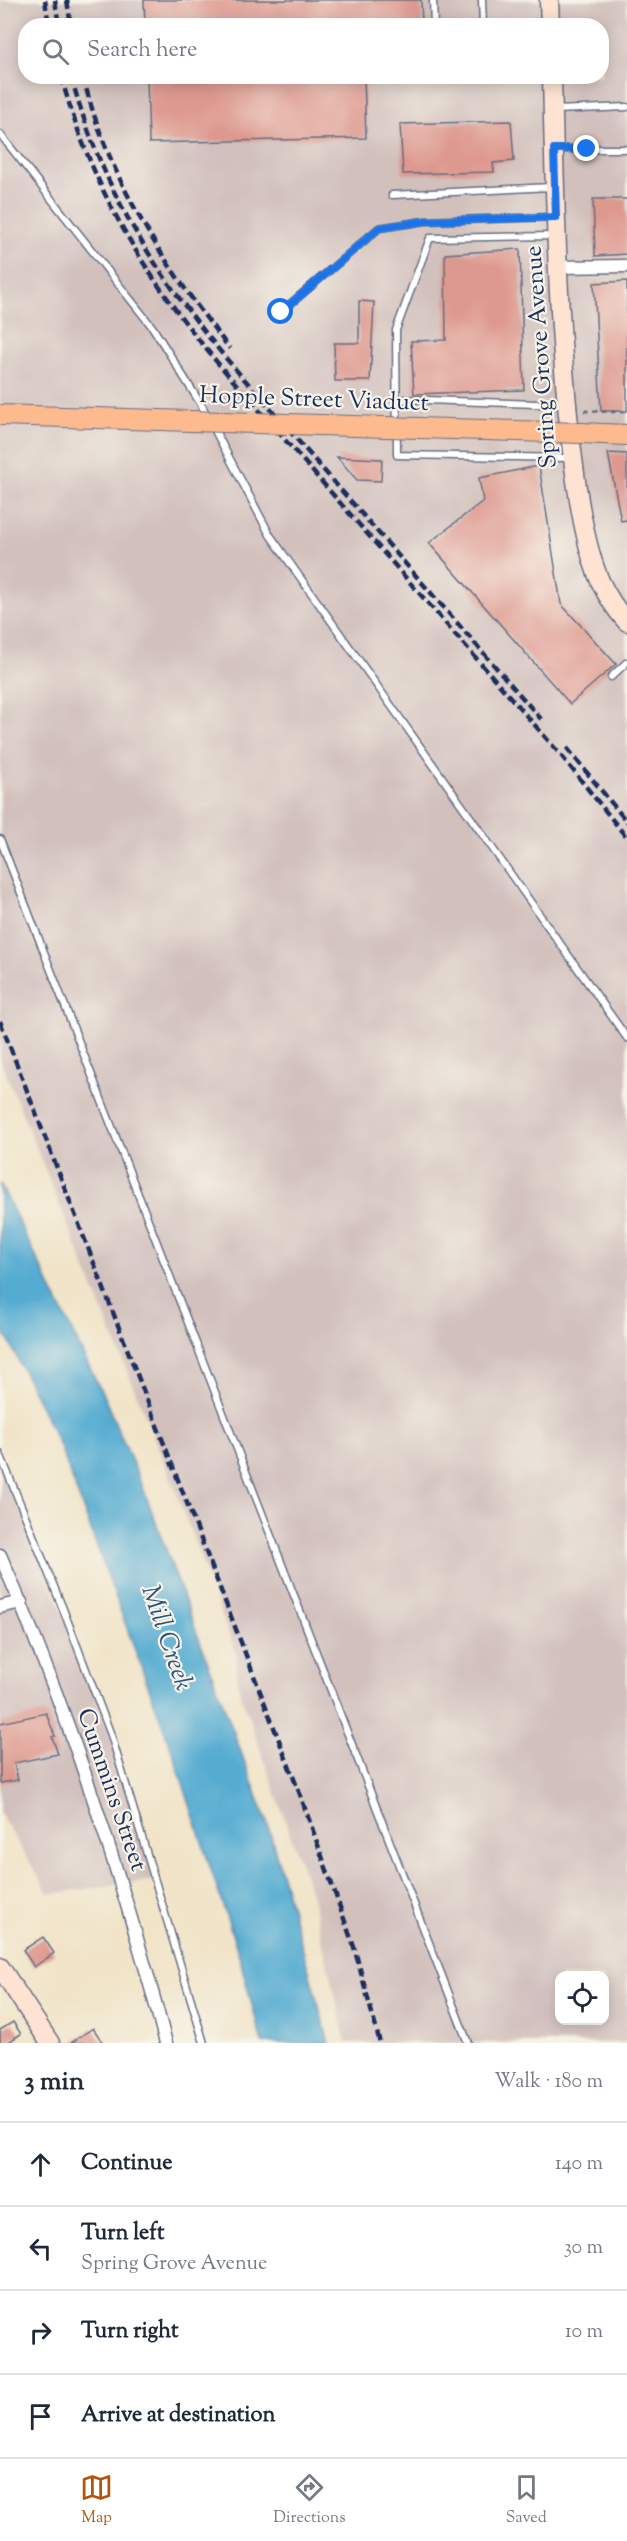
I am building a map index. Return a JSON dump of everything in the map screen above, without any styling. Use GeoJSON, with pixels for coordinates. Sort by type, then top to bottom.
{"type":"FeatureCollection","features":[{"type":"Feature","properties":{"kind":"main road"},"geometry":{"type":"LineString","coordinates":[[549,0],[550,18]]}},
{"type":"Feature","properties":{"kind":"main road","name":"Spring Grove Avenue"},"geometry":{"type":"LineString","coordinates":[[552,84],[562,371],[573,458],[593,561],[609,598],[627,622]]}},
{"type":"Feature","properties":{"kind":"main road","name":"Hopple Street Viaduct"},"geometry":{"type":"LineString","coordinates":[[0,416],[627,435]]}},
{"type":"Feature","properties":{"kind":"main road"},"geometry":{"type":"LineString","coordinates":[[0,1967],[50,2043]]}},
{"type":"Feature","properties":{"kind":"street"},"geometry":{"type":"LineString","coordinates":[[557,267],[627,266]]}},
{"type":"Feature","properties":{"kind":"street","name":"Cummins Street"},"geometry":{"type":"LineString","coordinates":[[0,1555],[21,1602],[67,1722],[136,1929],[166,2043]]}},
{"type":"Feature","properties":{"kind":"street"},"geometry":{"type":"LineString","coordinates":[[0,1607],[21,1602]]}},
{"type":"Feature","properties":{"kind":"lane"},"geometry":{"type":"LineString","coordinates":[[433,0],[434,18]]}},
{"type":"Feature","properties":{"kind":"lane"},"geometry":{"type":"LineString","coordinates":[[482,0],[483,18]]}},
{"type":"Feature","properties":{"kind":"lane"},"geometry":{"type":"LineString","coordinates":[[553,110],[627,107]]}},
{"type":"Feature","properties":{"kind":"lane"},"geometry":{"type":"LineString","coordinates":[[0,134],[153,328],[202,406],[270,535],[627,1038]]}},
{"type":"Feature","properties":{"kind":"lane"},"geometry":{"type":"LineString","coordinates":[[554,149],[627,149]]}},
{"type":"Feature","properties":{"kind":"lane"},"geometry":{"type":"LineString","coordinates":[[392,195],[555,187]]}},
{"type":"Feature","properties":{"kind":"lane"},"geometry":{"type":"LineString","coordinates":[[281,312],[379,228],[425,221],[556,217]]}},
{"type":"Feature","properties":{"kind":"lane"},"geometry":{"type":"LineString","coordinates":[[556,236],[430,238],[396,330],[398,455],[573,458]]}},
{"type":"Feature","properties":{"kind":"lane"},"geometry":{"type":"LineString","coordinates":[[397,399],[567,408]]}},
{"type":"Feature","properties":{"kind":"lane"},"geometry":{"type":"LineString","coordinates":[[611,677],[627,662]]}},
{"type":"Feature","properties":{"kind":"lane"},"geometry":{"type":"LineString","coordinates":[[0,839],[468,2043]]}},
{"type":"Feature","properties":{"kind":"lane"},"geometry":{"type":"LineString","coordinates":[[0,1454],[111,1735],[204,2043]]}},
{"type":"Feature","properties":{"kind":"path"},"geometry":{"type":"LineString","coordinates":[[567,408],[627,412]]}},
{"type":"Feature","properties":{"kind":"shaded area"},"geometry":{"type":"Polygon","coordinates":[[[0,0],[627,0],[627,2043],[346,2043],[311,1893],[237,1684],[237,1656],[174,1486],[0,1059],[0,0]]]}},
{"type":"Feature","properties":{"kind":"shaded area"},"geometry":{"type":"Polygon","coordinates":[[[0,1454],[111,1735],[156,1880],[49,1894],[0,1813],[0,1454]]]}},
{"type":"Feature","properties":{"kind":"water","name":"Mill Creek"},"geometry":{"type":"Polygon","coordinates":[[[0,1183],[105,1399],[142,1485],[267,1822],[329,2043],[262,2043],[239,1955],[174,1756],[60,1446],[0,1323],[0,1183]]]}},
{"type":"Feature","properties":{"kind":"building"},"geometry":{"type":"Polygon","coordinates":[[[144,0],[421,0],[422,18],[145,18],[144,0]]]}},
{"type":"Feature","properties":{"kind":"building"},"geometry":{"type":"Polygon","coordinates":[[[147,84],[364,84],[366,138],[149,143],[147,84]]]}},
{"type":"Feature","properties":{"kind":"building"},"geometry":{"type":"Polygon","coordinates":[[[511,121],[514,161],[493,163],[494,172],[403,174],[400,124],[511,121]]]}},
{"type":"Feature","properties":{"kind":"building"},"geometry":{"type":"Polygon","coordinates":[[[593,199],[627,199],[627,254],[595,256],[593,199]]]}},
{"type":"Feature","properties":{"kind":"building"},"geometry":{"type":"Polygon","coordinates":[[[520,249],[524,390],[414,394],[411,341],[446,340],[445,254],[520,249]]]}},
{"type":"Feature","properties":{"kind":"building"},"geometry":{"type":"Polygon","coordinates":[[[627,281],[627,411],[601,411],[594,283],[627,281]]]}},
{"type":"Feature","properties":{"kind":"building"},"geometry":{"type":"Polygon","coordinates":[[[359,301],[374,302],[370,381],[335,381],[334,343],[359,343],[359,301]]]}},
{"type":"Feature","properties":{"kind":"building"},"geometry":{"type":"Polygon","coordinates":[[[608,453],[627,454],[627,520],[621,521],[608,453]]]}},
{"type":"Feature","properties":{"kind":"building"},"geometry":{"type":"Polygon","coordinates":[[[337,457],[382,459],[381,481],[357,480],[337,457]]]}},
{"type":"Feature","properties":{"kind":"building"},"geometry":{"type":"Polygon","coordinates":[[[539,466],[561,604],[616,664],[570,704],[429,543],[483,501],[479,478],[539,466]]]}},
{"type":"Feature","properties":{"kind":"building"},"geometry":{"type":"Polygon","coordinates":[[[46,1713],[55,1736],[52,1737],[58,1754],[14,1763],[18,1780],[0,1783],[0,1723],[46,1713]]]}},
{"type":"Feature","properties":{"kind":"building"},"geometry":{"type":"Polygon","coordinates":[[[43,1937],[54,1953],[34,1967],[23,1950],[43,1937]]]}},
{"type":"Feature","properties":{"kind":"building"},"geometry":{"type":"Polygon","coordinates":[[[13,2022],[21,2034],[7,2043],[0,2043],[0,2030],[13,2022]]]}},
{"type":"Feature","properties":{"kind":"building"},"geometry":{"type":"Polygon","coordinates":[[[93,2028],[103,2043],[71,2043],[93,2028]]]}},
{"type":"Feature","properties":{"kind":"railway"},"geometry":{"type":"LineString","coordinates":[[45,0],[48,18]]}},
{"type":"Feature","properties":{"kind":"railway"},"geometry":{"type":"LineString","coordinates":[[55,0],[58,18]]}},
{"type":"Feature","properties":{"kind":"railway"},"geometry":{"type":"LineString","coordinates":[[67,0],[70,18]]}},
{"type":"Feature","properties":{"kind":"railway"},"geometry":{"type":"LineString","coordinates":[[64,84],[88,156],[122,228],[189,328],[560,754],[627,838]]}},
{"type":"Feature","properties":{"kind":"railway"},"geometry":{"type":"LineString","coordinates":[[73,84],[83,117],[114,191],[152,258],[198,323],[224,356],[541,719]]}},
{"type":"Feature","properties":{"kind":"railway"},"geometry":{"type":"LineString","coordinates":[[85,84],[107,151],[123,186],[183,286],[230,349]]}},
{"type":"Feature","properties":{"kind":"railway"},"geometry":{"type":"LineString","coordinates":[[567,748],[627,822]]}},
{"type":"Feature","properties":{"kind":"railway"},"geometry":{"type":"LineString","coordinates":[[0,1021],[301,1797],[354,1947],[380,2043]]}},
{"type":"Feature","properties":{"kind":"route"},"geometry":{"type":"LineString","coordinates":[[281,312],[379,228],[425,221],[556,217],[554,149],[587,149]]}}]}
